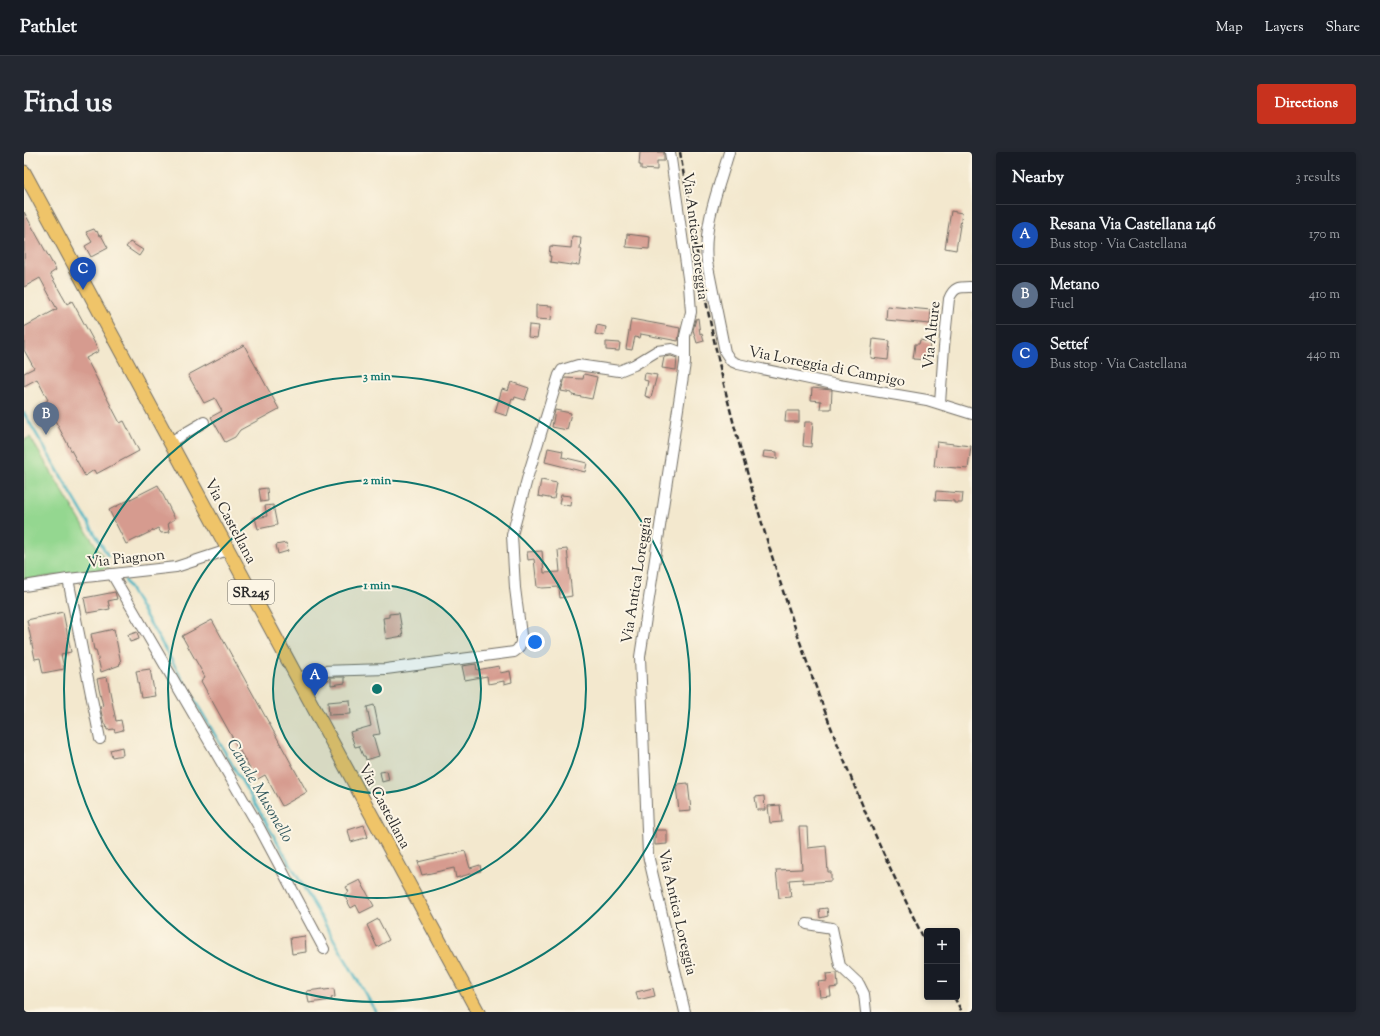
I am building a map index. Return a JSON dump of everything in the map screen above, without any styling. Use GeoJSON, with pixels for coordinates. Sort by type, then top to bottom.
{"type":"FeatureCollection","features":[{"type":"Feature","properties":{"kind":"main road","name":"Via Castellana"},"geometry":{"type":"LineString","coordinates":[[24,172],[478,1012]]}},
{"type":"Feature","properties":{"kind":"street","name":"Via Antica Loreggia"},"geometry":{"type":"LineString","coordinates":[[670,152],[689,285],[691,312],[685,336],[685,363],[640,657],[648,854],[685,1012]]}},
{"type":"Feature","properties":{"kind":"street","name":"Via Loreggia di Campigo"},"geometry":{"type":"LineString","coordinates":[[730,152],[716,194],[708,226],[706,248],[707,262],[725,352],[732,361],[738,364],[833,384],[940,403],[972,414]]}},
{"type":"Feature","properties":{"kind":"street","name":"Via Alture"},"geometry":{"type":"LineString","coordinates":[[940,403],[949,299],[952,292],[958,288],[972,287]]}},
{"type":"Feature","properties":{"kind":"street"},"geometry":{"type":"LineString","coordinates":[[299,680],[308,674],[321,671],[386,669],[514,652],[518,649],[521,643],[521,635],[515,588],[512,535],[527,479],[559,375],[562,370],[578,365],[619,371],[634,365],[657,350],[672,350],[685,354]]}},
{"type":"Feature","properties":{"kind":"street"},"geometry":{"type":"LineString","coordinates":[[170,442],[204,422]]}},
{"type":"Feature","properties":{"kind":"street","name":"Via Piagnon"},"geometry":{"type":"LineString","coordinates":[[24,586],[68,579],[176,567],[228,550]]}},
{"type":"Feature","properties":{"kind":"street"},"geometry":{"type":"LineString","coordinates":[[112,574],[259,827],[324,949]]}},
{"type":"Feature","properties":{"kind":"street"},"geometry":{"type":"LineString","coordinates":[[68,579],[100,738]]}},
{"type":"Feature","properties":{"kind":"street"},"geometry":{"type":"LineString","coordinates":[[807,924],[832,928],[840,966],[858,984],[864,994],[866,1012]]}},
{"type":"Feature","properties":{"kind":"green space"},"geometry":{"type":"Polygon","coordinates":[[[30,437],[110,567],[24,580],[24,440],[30,437]]]}},
{"type":"Feature","properties":{"kind":"building"},"geometry":{"type":"Polygon","coordinates":[[[640,152],[664,152],[664,161],[657,161],[657,170],[641,169],[641,165],[639,165],[640,152]]]}},
{"type":"Feature","properties":{"kind":"building"},"geometry":{"type":"Polygon","coordinates":[[[951,211],[962,213],[956,250],[945,248],[951,211]]]}},
{"type":"Feature","properties":{"kind":"building"},"geometry":{"type":"Polygon","coordinates":[[[24,212],[56,270],[50,274],[67,304],[72,301],[99,351],[86,358],[120,423],[124,421],[139,451],[96,474],[94,470],[85,476],[45,402],[48,400],[37,379],[24,386],[24,373],[34,368],[24,350],[24,327],[57,309],[40,278],[24,287],[24,212]]]}},
{"type":"Feature","properties":{"kind":"building"},"geometry":{"type":"Polygon","coordinates":[[[94,229],[96,232],[97,231],[99,236],[101,235],[108,248],[91,257],[85,246],[92,242],[86,232],[94,229]]]}},
{"type":"Feature","properties":{"kind":"building"},"geometry":{"type":"Polygon","coordinates":[[[627,234],[650,237],[649,249],[626,247],[627,234]]]}},
{"type":"Feature","properties":{"kind":"building"},"geometry":{"type":"Polygon","coordinates":[[[572,236],[581,237],[580,249],[582,249],[579,265],[550,262],[550,246],[571,248],[572,236]]]}},
{"type":"Feature","properties":{"kind":"building"},"geometry":{"type":"Polygon","coordinates":[[[130,242],[143,250],[139,256],[126,247],[130,242]]]}},
{"type":"Feature","properties":{"kind":"building"},"geometry":{"type":"Polygon","coordinates":[[[536,305],[552,306],[551,320],[536,319],[536,305]]]}},
{"type":"Feature","properties":{"kind":"building"},"geometry":{"type":"Polygon","coordinates":[[[887,306],[931,310],[930,324],[886,320],[887,306]]]}},
{"type":"Feature","properties":{"kind":"building"},"geometry":{"type":"Polygon","coordinates":[[[698,318],[700,334],[702,333],[704,341],[697,343],[693,330],[696,319],[698,318]]]}},
{"type":"Feature","properties":{"kind":"building"},"geometry":{"type":"Polygon","coordinates":[[[631,319],[680,328],[678,341],[641,334],[640,338],[635,337],[632,350],[626,349],[631,319]]]}},
{"type":"Feature","properties":{"kind":"building"},"geometry":{"type":"Polygon","coordinates":[[[529,325],[539,326],[537,338],[528,337],[529,325]]]}},
{"type":"Feature","properties":{"kind":"building"},"geometry":{"type":"Polygon","coordinates":[[[597,325],[606,327],[604,336],[595,334],[597,325]]]}},
{"type":"Feature","properties":{"kind":"building"},"geometry":{"type":"Polygon","coordinates":[[[873,339],[890,341],[888,360],[871,358],[873,339]]]}},
{"type":"Feature","properties":{"kind":"building"},"geometry":{"type":"Polygon","coordinates":[[[920,340],[930,342],[928,360],[913,359],[915,344],[919,344],[920,340]]]}},
{"type":"Feature","properties":{"kind":"building"},"geometry":{"type":"Polygon","coordinates":[[[606,342],[620,343],[619,351],[606,350],[606,342]]]}},
{"type":"Feature","properties":{"kind":"building"},"geometry":{"type":"Polygon","coordinates":[[[244,345],[279,409],[240,430],[235,437],[225,442],[211,417],[222,411],[215,398],[204,403],[188,375],[244,345]]]}},
{"type":"Feature","properties":{"kind":"building"},"geometry":{"type":"Polygon","coordinates":[[[671,356],[677,358],[676,370],[662,368],[664,357],[671,356]]]}},
{"type":"Feature","properties":{"kind":"building"},"geometry":{"type":"Polygon","coordinates":[[[645,373],[657,375],[651,398],[645,396],[648,381],[644,380],[645,373]]]}},
{"type":"Feature","properties":{"kind":"building"},"geometry":{"type":"Polygon","coordinates":[[[584,374],[597,377],[592,399],[561,391],[565,378],[583,379],[584,374]]]}},
{"type":"Feature","properties":{"kind":"building"},"geometry":{"type":"Polygon","coordinates":[[[511,382],[529,388],[525,400],[515,397],[514,400],[512,399],[507,416],[495,412],[502,389],[508,391],[511,382]]]}},
{"type":"Feature","properties":{"kind":"building"},"geometry":{"type":"Polygon","coordinates":[[[812,388],[832,390],[831,409],[820,409],[821,401],[811,400],[812,388]]]}},
{"type":"Feature","properties":{"kind":"building"},"geometry":{"type":"Polygon","coordinates":[[[555,410],[571,413],[567,430],[552,427],[555,410]]]}},
{"type":"Feature","properties":{"kind":"building"},"geometry":{"type":"Polygon","coordinates":[[[786,411],[799,411],[799,422],[785,422],[786,411]]]}},
{"type":"Feature","properties":{"kind":"building"},"geometry":{"type":"Polygon","coordinates":[[[805,422],[813,422],[811,447],[803,446],[805,422]]]}},
{"type":"Feature","properties":{"kind":"building"},"geometry":{"type":"Polygon","coordinates":[[[937,442],[971,446],[968,469],[934,466],[937,442]]]}},
{"type":"Feature","properties":{"kind":"building"},"geometry":{"type":"Polygon","coordinates":[[[548,448],[563,451],[562,457],[587,463],[585,472],[545,462],[548,448]]]}},
{"type":"Feature","properties":{"kind":"building"},"geometry":{"type":"Polygon","coordinates":[[[764,451],[777,452],[777,459],[763,457],[764,451]]]}},
{"type":"Feature","properties":{"kind":"building"},"geometry":{"type":"Polygon","coordinates":[[[541,480],[557,483],[554,499],[538,496],[541,480]]]}},
{"type":"Feature","properties":{"kind":"building"},"geometry":{"type":"Polygon","coordinates":[[[158,485],[175,519],[168,523],[170,532],[161,533],[158,528],[126,544],[109,510],[158,485]]]}},
{"type":"Feature","properties":{"kind":"building"},"geometry":{"type":"Polygon","coordinates":[[[267,488],[268,501],[261,502],[259,489],[267,488]]]}},
{"type":"Feature","properties":{"kind":"building"},"geometry":{"type":"Polygon","coordinates":[[[936,491],[963,493],[962,503],[935,500],[936,491]]]}},
{"type":"Feature","properties":{"kind":"building"},"geometry":{"type":"Polygon","coordinates":[[[561,495],[571,496],[570,506],[559,504],[561,495]]]}},
{"type":"Feature","properties":{"kind":"building"},"geometry":{"type":"Polygon","coordinates":[[[273,505],[277,525],[258,529],[255,518],[267,516],[265,506],[273,505]]]}},
{"type":"Feature","properties":{"kind":"building"},"geometry":{"type":"Polygon","coordinates":[[[286,543],[288,551],[278,554],[276,545],[286,543]]]}},
{"type":"Feature","properties":{"kind":"building"},"geometry":{"type":"Polygon","coordinates":[[[567,549],[572,596],[560,598],[559,587],[537,587],[534,559],[528,560],[527,552],[542,551],[544,573],[560,572],[558,550],[567,549]]]}},
{"type":"Feature","properties":{"kind":"building"},"geometry":{"type":"Polygon","coordinates":[[[115,592],[117,599],[108,601],[110,609],[87,613],[84,598],[115,592]]]}},
{"type":"Feature","properties":{"kind":"building"},"geometry":{"type":"Polygon","coordinates":[[[63,612],[71,652],[61,654],[64,669],[43,673],[40,658],[35,659],[27,620],[63,612]]]}},
{"type":"Feature","properties":{"kind":"building"},"geometry":{"type":"Polygon","coordinates":[[[399,613],[403,636],[386,639],[383,618],[389,617],[389,614],[399,613]]]}},
{"type":"Feature","properties":{"kind":"building"},"geometry":{"type":"Polygon","coordinates":[[[212,620],[307,792],[282,806],[265,775],[256,780],[201,681],[205,677],[182,636],[212,620]]]}},
{"type":"Feature","properties":{"kind":"building"},"geometry":{"type":"Polygon","coordinates":[[[114,629],[121,663],[119,664],[120,665],[101,672],[91,634],[114,629]]]}},
{"type":"Feature","properties":{"kind":"building"},"geometry":{"type":"Polygon","coordinates":[[[137,632],[139,639],[130,642],[128,635],[137,632]]]}},
{"type":"Feature","properties":{"kind":"building"},"geometry":{"type":"Polygon","coordinates":[[[476,664],[477,670],[499,666],[500,673],[510,671],[512,682],[504,684],[504,681],[488,684],[487,676],[465,680],[462,666],[476,664]]]}},
{"type":"Feature","properties":{"kind":"building"},"geometry":{"type":"Polygon","coordinates":[[[150,669],[155,696],[141,698],[136,671],[150,669]]]}},
{"type":"Feature","properties":{"kind":"building"},"geometry":{"type":"Polygon","coordinates":[[[107,677],[116,721],[121,720],[123,730],[115,732],[114,729],[107,730],[100,707],[103,706],[97,679],[107,677]]]}},
{"type":"Feature","properties":{"kind":"building"},"geometry":{"type":"Polygon","coordinates":[[[322,677],[345,677],[345,683],[331,685],[331,678],[316,687],[312,680],[322,677]]]}},
{"type":"Feature","properties":{"kind":"building"},"geometry":{"type":"Polygon","coordinates":[[[350,700],[351,714],[329,715],[328,702],[350,700]]]}},
{"type":"Feature","properties":{"kind":"building"},"geometry":{"type":"Polygon","coordinates":[[[374,705],[380,734],[373,735],[379,756],[366,760],[359,746],[355,747],[350,732],[371,726],[367,707],[374,705]]]}},
{"type":"Feature","properties":{"kind":"building"},"geometry":{"type":"Polygon","coordinates":[[[122,747],[123,755],[112,757],[110,750],[122,747]]]}},
{"type":"Feature","properties":{"kind":"building"},"geometry":{"type":"Polygon","coordinates":[[[387,771],[389,780],[382,782],[380,772],[387,771]]]}},
{"type":"Feature","properties":{"kind":"building"},"geometry":{"type":"Polygon","coordinates":[[[688,783],[691,810],[679,811],[676,786],[678,784],[688,783]]]}},
{"type":"Feature","properties":{"kind":"building"},"geometry":{"type":"Polygon","coordinates":[[[764,796],[765,810],[757,810],[755,797],[764,796]]]}},
{"type":"Feature","properties":{"kind":"building"},"geometry":{"type":"Polygon","coordinates":[[[780,805],[782,822],[770,823],[768,806],[780,805]]]}},
{"type":"Feature","properties":{"kind":"building"},"geometry":{"type":"Polygon","coordinates":[[[364,825],[368,837],[351,842],[348,830],[364,825]]]}},
{"type":"Feature","properties":{"kind":"building"},"geometry":{"type":"Polygon","coordinates":[[[799,827],[807,827],[808,848],[826,846],[828,872],[831,872],[831,881],[803,883],[803,879],[789,880],[791,897],[779,898],[776,870],[802,869],[799,827]]]}},
{"type":"Feature","properties":{"kind":"building"},"geometry":{"type":"Polygon","coordinates":[[[655,830],[667,830],[667,844],[655,845],[655,830]]]}},
{"type":"Feature","properties":{"kind":"building"},"geometry":{"type":"Polygon","coordinates":[[[465,851],[470,868],[480,865],[481,871],[456,878],[454,868],[422,875],[418,862],[465,851]]]}},
{"type":"Feature","properties":{"kind":"building"},"geometry":{"type":"Polygon","coordinates":[[[360,880],[374,906],[360,913],[356,905],[351,908],[344,895],[349,892],[346,887],[360,880]]]}},
{"type":"Feature","properties":{"kind":"building"},"geometry":{"type":"Polygon","coordinates":[[[827,908],[828,916],[820,918],[819,909],[827,908]]]}},
{"type":"Feature","properties":{"kind":"building"},"geometry":{"type":"Polygon","coordinates":[[[378,919],[389,940],[377,947],[367,925],[378,919]]]}},
{"type":"Feature","properties":{"kind":"building"},"geometry":{"type":"Polygon","coordinates":[[[305,936],[306,952],[292,954],[290,938],[305,936]]]}},
{"type":"Feature","properties":{"kind":"building"},"geometry":{"type":"Polygon","coordinates":[[[837,973],[838,987],[830,988],[831,996],[820,997],[818,982],[827,981],[826,974],[837,973]]]}},
{"type":"Feature","properties":{"kind":"building"},"geometry":{"type":"Polygon","coordinates":[[[653,988],[655,996],[638,1000],[636,992],[653,988]]]}},
{"type":"Feature","properties":{"kind":"building"},"geometry":{"type":"Polygon","coordinates":[[[334,989],[335,997],[331,998],[332,1000],[309,1003],[307,991],[334,989]]]}},
{"type":"Feature","properties":{"kind":"waterway","name":"Canale Musonello"},"geometry":{"type":"LineString","coordinates":[[24,413],[108,556]]}},
{"type":"Feature","properties":{"kind":"waterway","name":"Canale Musonello"},"geometry":{"type":"LineString","coordinates":[[125,580],[376,1012]]}},
{"type":"Feature","properties":{"kind":"railway"},"geometry":{"type":"LineString","coordinates":[[680,152],[699,263],[721,374],[763,528],[802,648],[846,765],[905,901],[924,939]]}},
{"type":"Feature","properties":{"kind":"railway"},"geometry":{"type":"LineString","coordinates":[[956,1000],[962,1012]]}},
{"type":"Feature","properties":{"kind":"place","name":"Settef"},"geometry":{"type":"Point","coordinates":[83,290]}},
{"type":"Feature","properties":{"kind":"place","name":"Metano"},"geometry":{"type":"Point","coordinates":[46,435]}},
{"type":"Feature","properties":{"kind":"place","name":"Resana Via Castellana 146"},"geometry":{"type":"Point","coordinates":[315,696]}}]}
